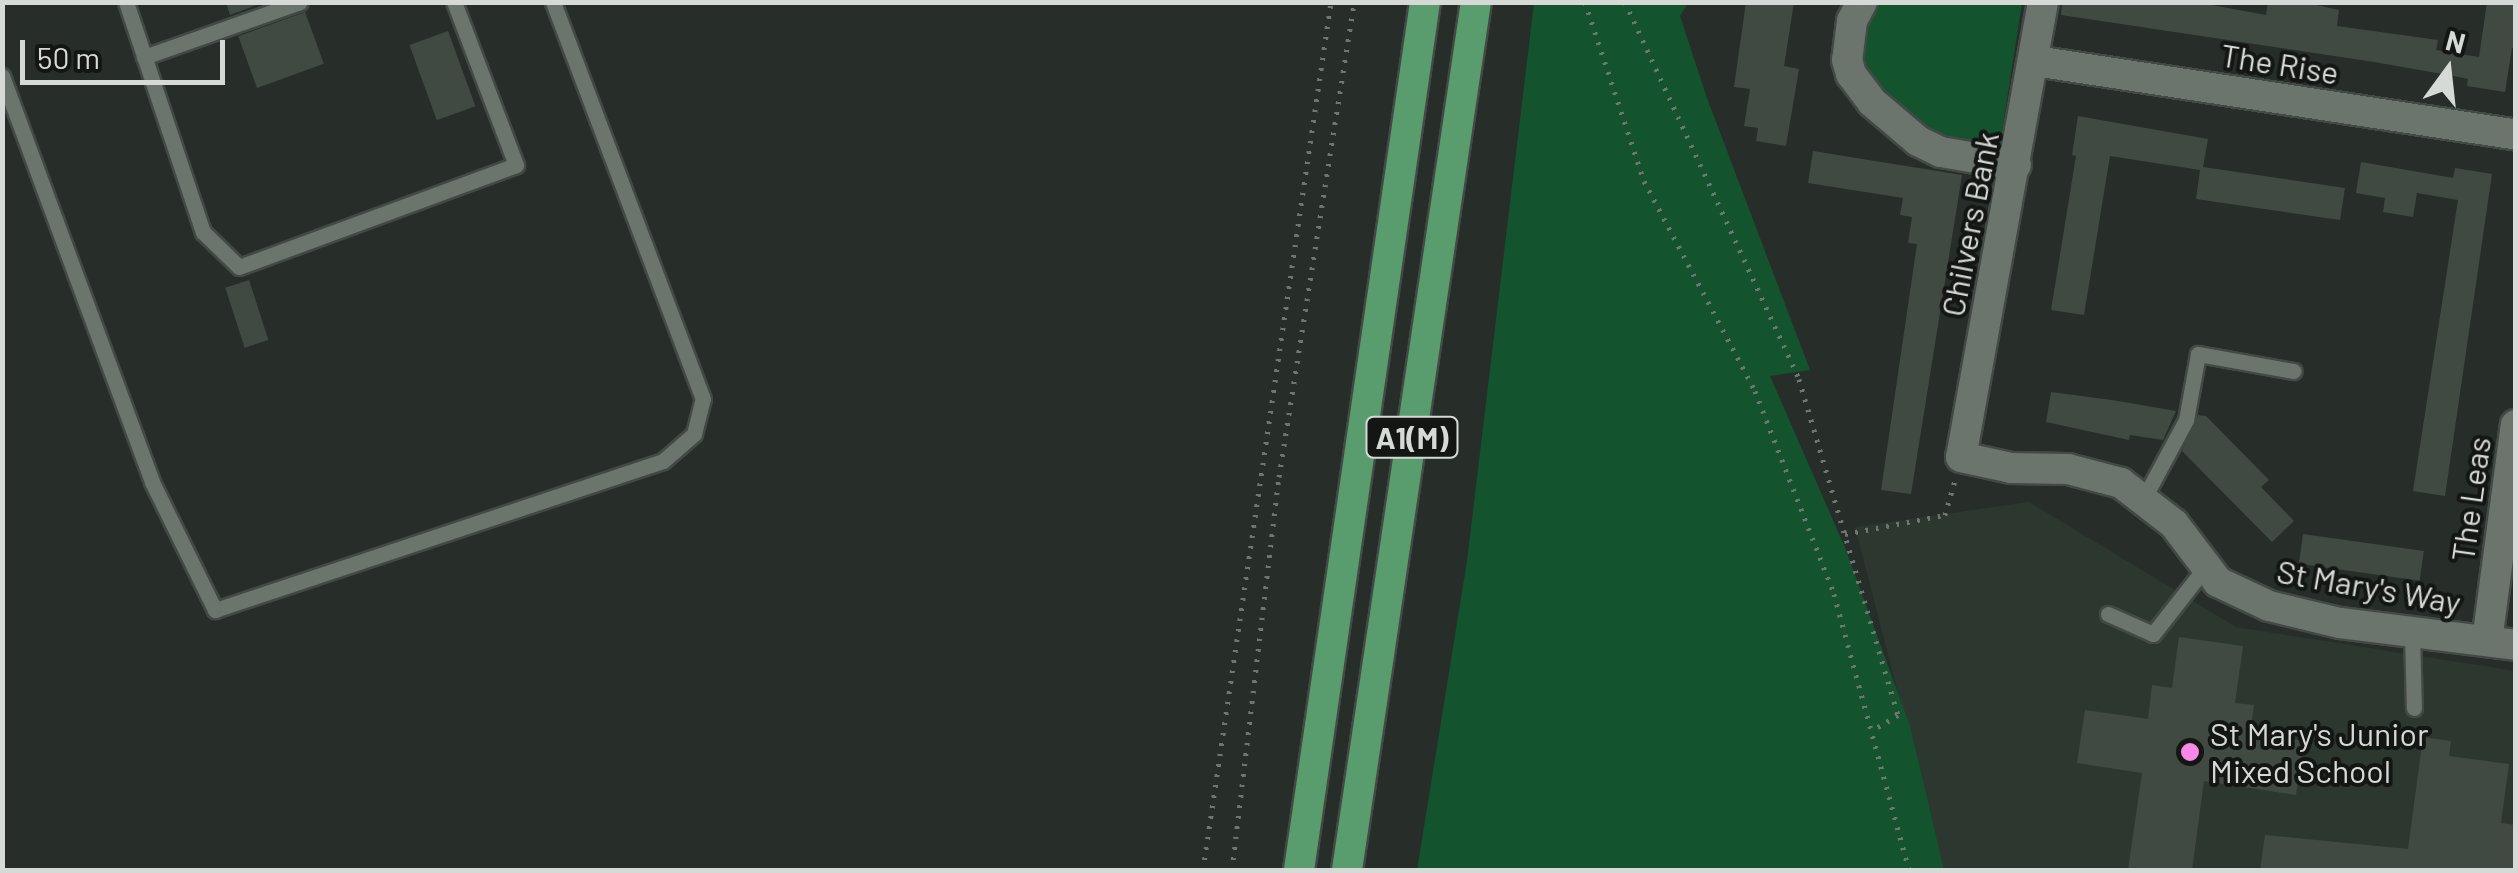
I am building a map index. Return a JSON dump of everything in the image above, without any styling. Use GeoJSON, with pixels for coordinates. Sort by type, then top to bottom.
{"type":"FeatureCollection","features":[{"type":"Feature","properties":{"kind":"highway","name":"A1(M)"},"geometry":{"type":"LineString","coordinates":[[1299,870],[1425,2]]}},
{"type":"Feature","properties":{"kind":"highway","name":"A1(M)"},"geometry":{"type":"LineString","coordinates":[[1347,870],[1476,2]]}},
{"type":"Feature","properties":{"kind":"street"},"geometry":{"type":"LineString","coordinates":[[1862,2],[1852,21],[1847,60],[1851,74],[1872,102],[1918,141],[1941,152],[2016,165]]}},
{"type":"Feature","properties":{"kind":"street","name":"Chilvers Bank"},"geometry":{"type":"LineString","coordinates":[[1961,457],[2043,2]]}},
{"type":"Feature","properties":{"kind":"street","name":"The Rise"},"geometry":{"type":"LineString","coordinates":[[2035,60],[2516,134]]}},
{"type":"Feature","properties":{"kind":"street","name":"The Leas"},"geometry":{"type":"LineString","coordinates":[[2501,643],[2516,425]]}},
{"type":"Feature","properties":{"kind":"street","name":"St Mary's Way"},"geometry":{"type":"LineString","coordinates":[[1961,457],[2011,468],[2068,469],[2121,483],[2174,524],[2204,569],[2232,592],[2268,606],[2412,634],[2501,643]]}},
{"type":"Feature","properties":{"kind":"lane"},"geometry":{"type":"LineString","coordinates":[[126,2],[203,232],[238,268],[516,165],[454,2]]}},
{"type":"Feature","properties":{"kind":"lane"},"geometry":{"type":"LineString","coordinates":[[144,57],[300,2]]}},
{"type":"Feature","properties":{"kind":"lane"},"geometry":{"type":"LineString","coordinates":[[2,76],[152,482],[215,610],[662,461],[694,434],[703,398],[554,3]]}},
{"type":"Feature","properties":{"kind":"lane"},"geometry":{"type":"LineString","coordinates":[[2144,498],[2186,420],[2198,354],[2293,370]]}},
{"type":"Feature","properties":{"kind":"lane"},"geometry":{"type":"LineString","coordinates":[[2108,614],[2152,634],[2204,569]]}},
{"type":"Feature","properties":{"kind":"lane"},"geometry":{"type":"LineString","coordinates":[[2412,634],[2414,708]]}},
{"type":"Feature","properties":{"kind":"path"},"geometry":{"type":"LineString","coordinates":[[1202,870],[1331,2]]}},
{"type":"Feature","properties":{"kind":"path"},"geometry":{"type":"LineString","coordinates":[[1232,870],[1279,477],[1354,2]]}},
{"type":"Feature","properties":{"kind":"path"},"geometry":{"type":"LineString","coordinates":[[1585,2],[1644,181],[1755,391],[1834,594],[1909,870]]}},
{"type":"Feature","properties":{"kind":"path"},"geometry":{"type":"LineString","coordinates":[[1625,2],[1799,379],[1898,715],[1871,731]]}},
{"type":"Feature","properties":{"kind":"path"},"geometry":{"type":"LineString","coordinates":[[1846,534],[1945,514],[1961,457]]}},
{"type":"Feature","properties":{"kind":"shaded area"},"geometry":{"type":"Polygon","coordinates":[[[2029,502],[2236,627],[2515,671],[2515,870],[1944,870],[1855,527],[2029,502]]]}},
{"type":"Feature","properties":{"kind":"green space"},"geometry":{"type":"Polygon","coordinates":[[[1534,3],[1688,3],[1680,16],[1707,98],[1810,370],[1770,376],[1846,550],[1910,726],[1944,870],[1417,870],[1467,561],[1534,3]]]}},
{"type":"Feature","properties":{"kind":"green space"},"geometry":{"type":"Polygon","coordinates":[[[1875,3],[2022,3],[2000,145],[1993,150],[1945,147],[1877,99],[1856,50],[1875,3]]]}},
{"type":"Feature","properties":{"kind":"building"},"geometry":{"type":"Polygon","coordinates":[[[226,2],[265,2],[230,15],[226,2]]]}},
{"type":"Feature","properties":{"kind":"building"},"geometry":{"type":"Polygon","coordinates":[[[1746,2],[1794,2],[1784,66],[1799,69],[1786,146],[1756,141],[1758,128],[1744,126],[1750,89],[1734,87],[1746,2]]]}},
{"type":"Feature","properties":{"kind":"building"},"geometry":{"type":"Polygon","coordinates":[[[2062,2],[2195,2],[2266,15],[2268,2],[2302,2],[2339,10],[2337,26],[2438,40],[2436,50],[2479,57],[2487,2],[2516,2],[2516,48],[2512,48],[2505,92],[2467,86],[2468,79],[2374,62],[2061,15],[2062,2]]]}},
{"type":"Feature","properties":{"kind":"building"},"geometry":{"type":"Polygon","coordinates":[[[305,12],[324,64],[257,88],[238,36],[305,12]]]}},
{"type":"Feature","properties":{"kind":"building"},"geometry":{"type":"Polygon","coordinates":[[[448,31],[475,106],[437,120],[409,45],[448,31]]]}},
{"type":"Feature","properties":{"kind":"building"},"geometry":{"type":"Polygon","coordinates":[[[2078,116],[2208,139],[2203,167],[2345,188],[2340,220],[2196,199],[2200,170],[2110,156],[2084,315],[2051,310],[2076,156],[2072,155],[2078,116]]]}},
{"type":"Feature","properties":{"kind":"building"},"geometry":{"type":"Polygon","coordinates":[[[1813,151],[1962,175],[1911,494],[1881,490],[1917,244],[1908,243],[1912,217],[1900,215],[1903,198],[1808,183],[1813,151]]]}},
{"type":"Feature","properties":{"kind":"building"},"geometry":{"type":"Polygon","coordinates":[[[2361,162],[2453,178],[2455,168],[2492,174],[2445,496],[2413,491],[2458,200],[2417,193],[2413,217],[2383,212],[2385,198],[2356,193],[2361,162]]]}},
{"type":"Feature","properties":{"kind":"building"},"geometry":{"type":"Polygon","coordinates":[[[249,280],[268,340],[245,348],[225,288],[249,280]]]}},
{"type":"Feature","properties":{"kind":"building"},"geometry":{"type":"Polygon","coordinates":[[[2051,392],[2176,411],[2163,440],[2130,435],[2129,440],[2046,422],[2051,392]]]}},
{"type":"Feature","properties":{"kind":"building"},"geometry":{"type":"Polygon","coordinates":[[[2198,415],[2206,416],[2269,480],[2261,487],[2294,521],[2272,542],[2182,451],[2198,415]]]}},
{"type":"Feature","properties":{"kind":"building"},"geometry":{"type":"Polygon","coordinates":[[[2303,534],[2424,551],[2420,581],[2299,564],[2303,534]]]}},
{"type":"Feature","properties":{"kind":"building","name":"St Mary's Junior Mixed School"},"geometry":{"type":"Polygon","coordinates":[[[2179,637],[2243,646],[2235,703],[2254,705],[2250,733],[2304,741],[2296,795],[2204,781],[2192,870],[2128,870],[2142,773],[2077,763],[2085,710],[2148,719],[2152,685],[2172,688],[2179,637]]]}},
{"type":"Feature","properties":{"kind":"building"},"geometry":{"type":"Polygon","coordinates":[[[2423,737],[2451,741],[2449,756],[2509,764],[2501,823],[2516,825],[2516,870],[2260,870],[2265,835],[2408,849],[2423,737]]]}},
{"type":"Feature","properties":{"kind":"place","name":"St Mary's Junior Mixed School"},"geometry":{"type":"Point","coordinates":[2190,752]}}]}
